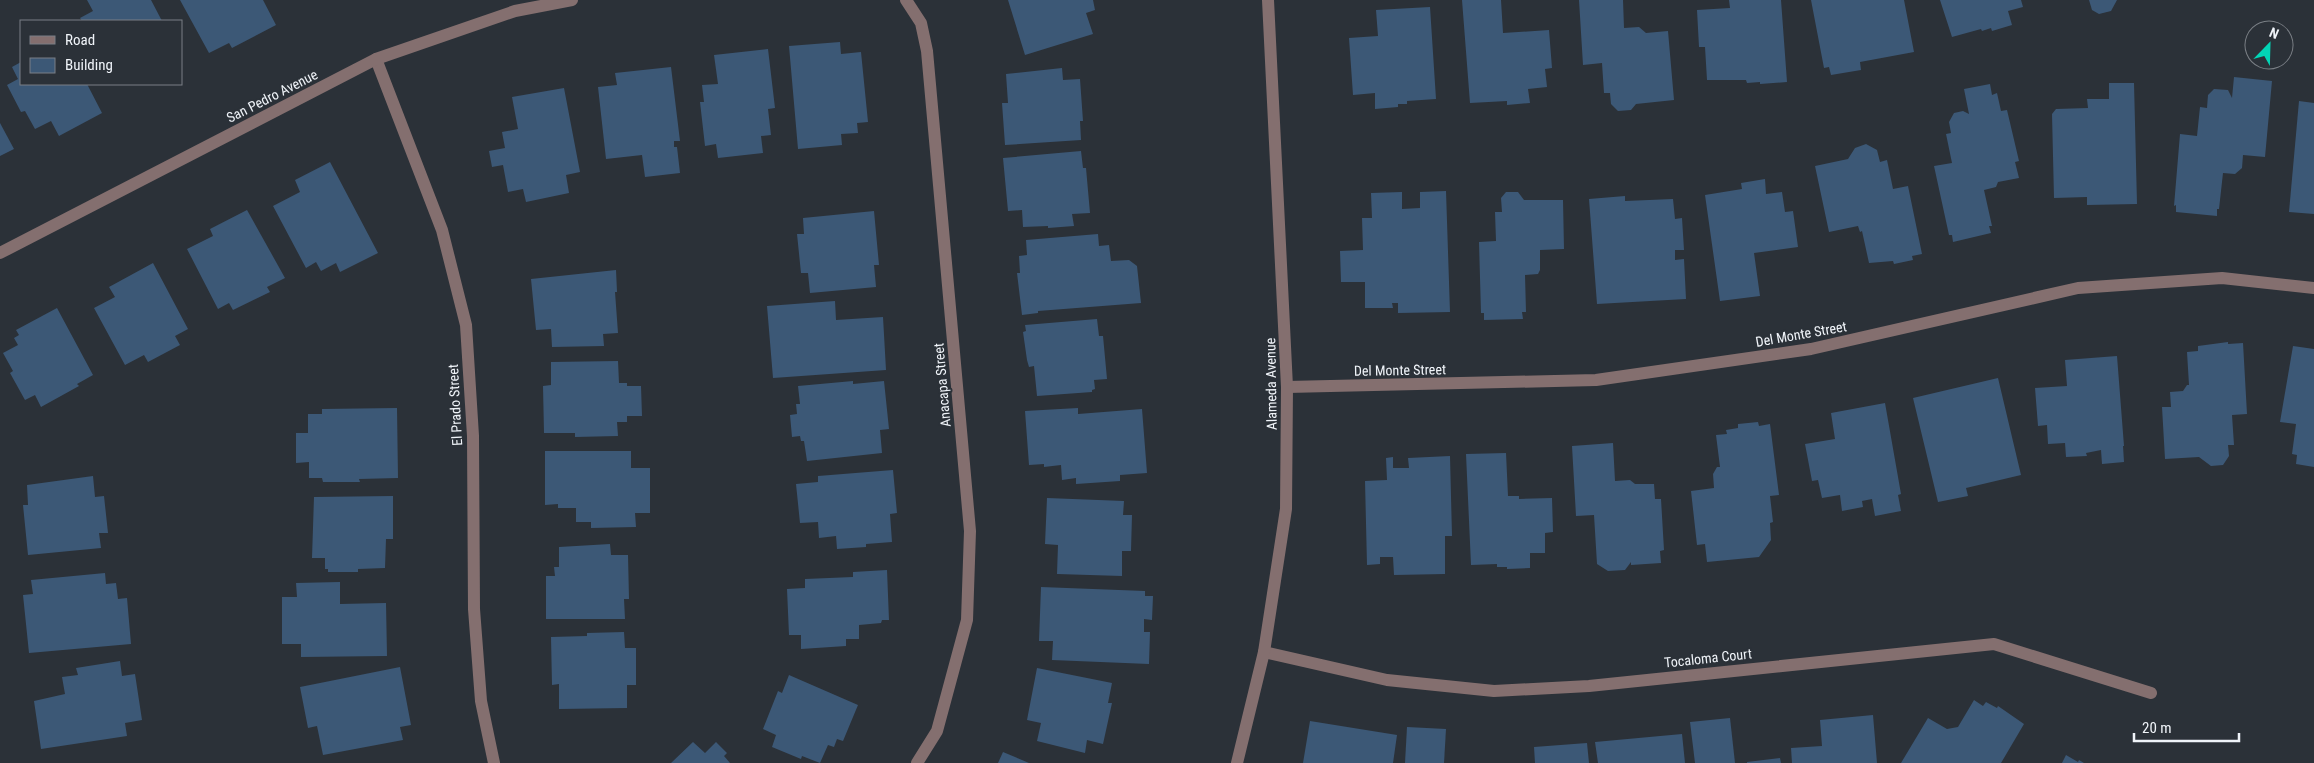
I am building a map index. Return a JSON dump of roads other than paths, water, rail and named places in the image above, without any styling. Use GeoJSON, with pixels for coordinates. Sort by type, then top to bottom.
{"type":"FeatureCollection","features":[{"type":"Feature","properties":{"kind":"street","name":"San Pedro Avenue"},"geometry":{"type":"LineString","coordinates":[[0,253],[376,59],[515,11],[572,0]]}},
{"type":"Feature","properties":{"kind":"street","name":"Anacapa Street"},"geometry":{"type":"LineString","coordinates":[[906,0],[921,23],[927,51],[970,531],[967,620],[937,731],[917,763]]}},
{"type":"Feature","properties":{"kind":"street","name":"Alameda Avenue"},"geometry":{"type":"LineString","coordinates":[[1238,763],[1264,652],[1286,509],[1287,387],[1268,0]]}},
{"type":"Feature","properties":{"kind":"street","name":"El Prado Street"},"geometry":{"type":"LineString","coordinates":[[376,59],[442,230],[466,325],[473,436],[474,609],[481,700],[494,763]]}},
{"type":"Feature","properties":{"kind":"street","name":"Del Monte Street"},"geometry":{"type":"LineString","coordinates":[[1287,387],[1596,380],[1811,349],[2078,288],[2222,278],[2314,288]]}},
{"type":"Feature","properties":{"kind":"street","name":"Tocaloma Court"},"geometry":{"type":"LineString","coordinates":[[1264,652],[1387,680],[1494,691],[1589,686],[1994,644],[2151,693]]}}]}
